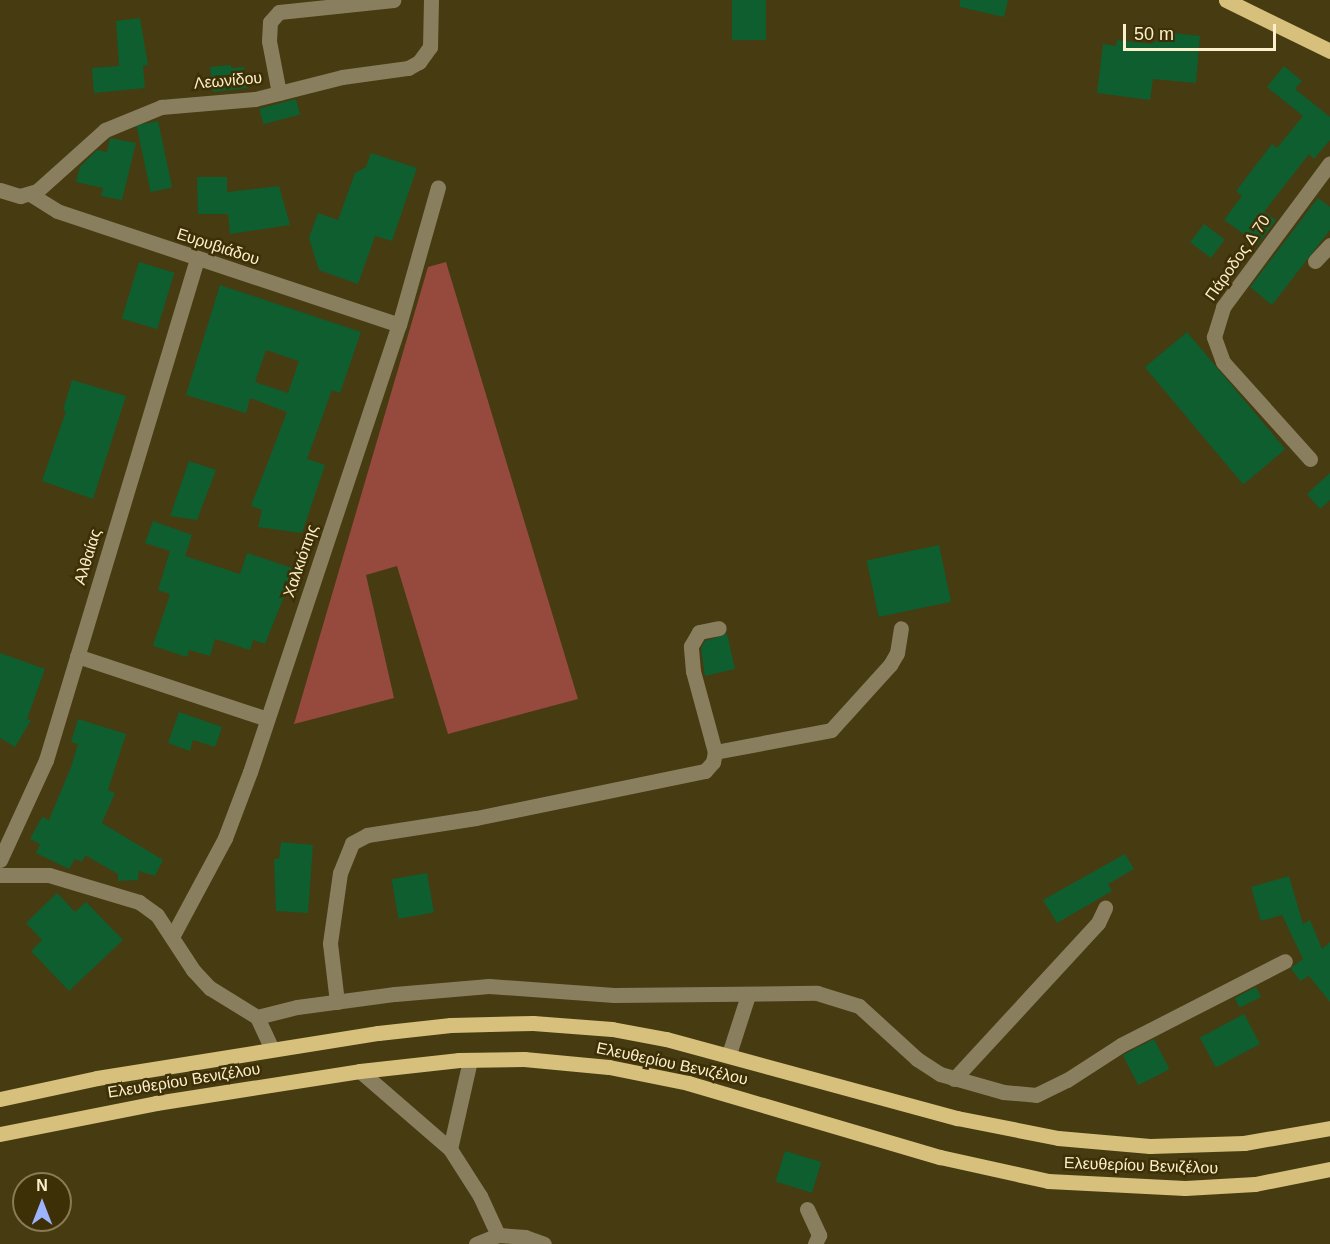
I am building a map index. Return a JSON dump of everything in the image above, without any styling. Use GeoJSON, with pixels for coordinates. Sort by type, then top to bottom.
{"type":"FeatureCollection","features":[{"type":"Feature","properties":{"kind":"main road"},"geometry":{"type":"LineString","coordinates":[[1226,0],[1330,51]]}},
{"type":"Feature","properties":{"kind":"main road","name":"Ελευθερίου Βενιζέλου"},"geometry":{"type":"LineString","coordinates":[[0,1099],[97,1078],[272,1049],[423,1027],[516,1022],[612,1029],[729,1054],[957,1118],[1058,1138],[1150,1146],[1244,1143],[1330,1128]]}},
{"type":"Feature","properties":{"kind":"main road","name":"Ελευθερίου Βενιζέλου"},"geometry":{"type":"LineString","coordinates":[[0,1134],[156,1102],[360,1071],[470,1060],[576,1063],[664,1077],[940,1157],[1048,1180],[1185,1188],[1255,1184],[1330,1169]]}},
{"type":"Feature","properties":{"kind":"street"},"geometry":{"type":"LineString","coordinates":[[279,93],[269,41],[270,22],[279,12],[393,0]]}},
{"type":"Feature","properties":{"kind":"street","name":"Λεωνίδου"},"geometry":{"type":"LineString","coordinates":[[30,194],[54,180],[99,135],[133,117],[174,105],[279,93],[342,77],[414,66],[430,47],[431,0]]}},
{"type":"Feature","properties":{"kind":"street","name":"Πάροδος Δ 70"},"geometry":{"type":"LineString","coordinates":[[1310,459],[1231,373],[1218,354],[1214,337],[1223,307],[1330,163]]}},
{"type":"Feature","properties":{"kind":"street","name":"Χαλκιόπης"},"geometry":{"type":"LineString","coordinates":[[172,937],[232,820],[399,325],[438,187]]}},
{"type":"Feature","properties":{"kind":"street"},"geometry":{"type":"LineString","coordinates":[[0,190],[30,194]]}},
{"type":"Feature","properties":{"kind":"street","name":"Ευρυβιάδου"},"geometry":{"type":"LineString","coordinates":[[30,194],[57,212],[399,325]]}},
{"type":"Feature","properties":{"kind":"street"},"geometry":{"type":"LineString","coordinates":[[1315,261],[1330,245]]}},
{"type":"Feature","properties":{"kind":"street","name":"Αλθαίας"},"geometry":{"type":"LineString","coordinates":[[0,860],[39,780],[197,259]]}},
{"type":"Feature","properties":{"kind":"street"},"geometry":{"type":"LineString","coordinates":[[337,1002],[330,942],[342,862],[356,840],[688,777],[710,766],[715,752],[691,653],[696,634],[719,627]]}},
{"type":"Feature","properties":{"kind":"street"},"geometry":{"type":"LineString","coordinates":[[715,752],[831,730],[890,666],[897,653],[901,628]]}},
{"type":"Feature","properties":{"kind":"street"},"geometry":{"type":"LineString","coordinates":[[77,656],[267,719]]}},
{"type":"Feature","properties":{"kind":"street"},"geometry":{"type":"LineString","coordinates":[[0,875],[49,875],[139,902],[157,915],[193,970],[210,988],[257,1017],[272,1049]]}},
{"type":"Feature","properties":{"kind":"street"},"geometry":{"type":"LineString","coordinates":[[954,1080],[1098,923],[1105,908]]}},
{"type":"Feature","properties":{"kind":"street"},"geometry":{"type":"LineString","coordinates":[[257,1017],[337,1002],[489,986],[614,995],[817,993],[839,998],[868,1012],[917,1059],[954,1080],[1003,1092],[1043,1094],[1121,1045],[1285,961]]}},
{"type":"Feature","properties":{"kind":"street"},"geometry":{"type":"LineString","coordinates":[[729,1054],[748,995]]}},
{"type":"Feature","properties":{"kind":"street"},"geometry":{"type":"LineString","coordinates":[[450,1149],[470,1060]]}},
{"type":"Feature","properties":{"kind":"street"},"geometry":{"type":"LineString","coordinates":[[360,1071],[450,1149],[480,1196],[498,1235]]}},
{"type":"Feature","properties":{"kind":"street"},"geometry":{"type":"LineString","coordinates":[[807,1209],[819,1235],[815,1244]]}},
{"type":"Feature","properties":{"kind":"street"},"geometry":{"type":"LineString","coordinates":[[476,1244],[498,1235],[525,1237],[544,1244]]}},
{"type":"Feature","properties":{"kind":"shaded area"},"geometry":{"type":"Polygon","coordinates":[[[446,262],[578,699],[448,734],[397,566],[366,575],[394,698],[294,724],[428,267],[446,262]]]}},
{"type":"Feature","properties":{"kind":"building"},"geometry":{"type":"Polygon","coordinates":[[[732,0],[766,0],[766,40],[732,40],[732,0]]]}},
{"type":"Feature","properties":{"kind":"building"},"geometry":{"type":"Polygon","coordinates":[[[960,0],[1008,0],[1004,17],[960,7],[960,0]]]}},
{"type":"Feature","properties":{"kind":"building"},"geometry":{"type":"Polygon","coordinates":[[[140,18],[148,65],[143,66],[145,88],[94,93],[92,68],[119,66],[116,21],[140,18]]]}},
{"type":"Feature","properties":{"kind":"building"},"geometry":{"type":"Polygon","coordinates":[[[1172,33],[1200,36],[1196,83],[1153,79],[1150,100],[1097,93],[1103,44],[1116,46],[1117,40],[1151,44],[1172,33]]]}},
{"type":"Feature","properties":{"kind":"building"},"geometry":{"type":"Polygon","coordinates":[[[231,65],[231,68],[244,67],[247,88],[213,92],[210,67],[231,65]]]}},
{"type":"Feature","properties":{"kind":"building"},"geometry":{"type":"Polygon","coordinates":[[[1284,66],[1302,81],[1295,89],[1330,117],[1330,140],[1314,159],[1309,154],[1264,212],[1276,220],[1258,244],[1224,220],[1242,196],[1236,191],[1272,144],[1277,148],[1303,116],[1267,87],[1284,66]]]}},
{"type":"Feature","properties":{"kind":"building"},"geometry":{"type":"Polygon","coordinates":[[[296,99],[300,114],[263,124],[259,109],[296,99]]]}},
{"type":"Feature","properties":{"kind":"building"},"geometry":{"type":"Polygon","coordinates":[[[158,121],[172,188],[151,192],[136,126],[158,121]]]}},
{"type":"Feature","properties":{"kind":"building"},"geometry":{"type":"Polygon","coordinates":[[[110,138],[136,143],[122,200],[101,196],[103,188],[76,182],[80,167],[97,150],[107,152],[110,138]]]}},
{"type":"Feature","properties":{"kind":"building"},"geometry":{"type":"Polygon","coordinates":[[[371,153],[417,168],[392,241],[375,236],[358,284],[319,270],[309,238],[318,213],[338,220],[355,173],[366,167],[371,153]]]}},
{"type":"Feature","properties":{"kind":"building"},"geometry":{"type":"Polygon","coordinates":[[[197,177],[227,177],[227,192],[279,186],[290,225],[230,234],[228,214],[198,214],[197,177]]]}},
{"type":"Feature","properties":{"kind":"building"},"geometry":{"type":"Polygon","coordinates":[[[1318,198],[1330,207],[1330,230],[1272,305],[1250,287],[1318,198]]]}},
{"type":"Feature","properties":{"kind":"building"},"geometry":{"type":"Polygon","coordinates":[[[1204,224],[1225,240],[1211,258],[1190,242],[1204,224]]]}},
{"type":"Feature","properties":{"kind":"building"},"geometry":{"type":"Polygon","coordinates":[[[139,262],[174,273],[157,329],[122,318],[139,262]]]}},
{"type":"Feature","properties":{"kind":"building"},"geometry":{"type":"Polygon","coordinates":[[[220,285],[361,332],[340,393],[332,390],[307,459],[325,465],[302,533],[258,527],[262,510],[251,506],[287,412],[250,398],[246,413],[186,395],[220,285]],[[266,350],[255,382],[288,393],[299,361],[266,350]]]}},
{"type":"Feature","properties":{"kind":"building"},"geometry":{"type":"Polygon","coordinates":[[[1187,332],[1285,449],[1243,485],[1145,367],[1187,332]]]}},
{"type":"Feature","properties":{"kind":"building"},"geometry":{"type":"Polygon","coordinates":[[[72,380],[126,396],[93,499],[42,481],[66,411],[63,410],[72,380]]]}},
{"type":"Feature","properties":{"kind":"building"},"geometry":{"type":"Polygon","coordinates":[[[189,461],[216,470],[197,520],[170,516],[189,461]]]}},
{"type":"Feature","properties":{"kind":"building"},"geometry":{"type":"Polygon","coordinates":[[[1330,473],[1330,500],[1320,509],[1307,494],[1330,473]]]}},
{"type":"Feature","properties":{"kind":"building"},"geometry":{"type":"Polygon","coordinates":[[[153,521],[192,535],[185,556],[240,574],[247,553],[295,569],[265,644],[253,640],[250,650],[215,639],[210,656],[189,650],[187,657],[153,646],[170,594],[158,590],[170,551],[145,543],[153,521]]]}},
{"type":"Feature","properties":{"kind":"building"},"geometry":{"type":"Polygon","coordinates":[[[939,545],[951,602],[879,617],[867,560],[939,545]]]}},
{"type":"Feature","properties":{"kind":"building"},"geometry":{"type":"Polygon","coordinates":[[[727,634],[735,669],[705,676],[701,648],[705,641],[727,634]]]}},
{"type":"Feature","properties":{"kind":"building"},"geometry":{"type":"Polygon","coordinates":[[[0,653],[45,669],[27,719],[31,720],[15,747],[0,738],[0,653]]]}},
{"type":"Feature","properties":{"kind":"building"},"geometry":{"type":"Polygon","coordinates":[[[179,712],[222,727],[215,747],[193,740],[190,751],[168,743],[179,712]]]}},
{"type":"Feature","properties":{"kind":"building"},"geometry":{"type":"Polygon","coordinates":[[[78,719],[126,734],[108,790],[115,793],[102,823],[163,860],[155,876],[139,871],[138,880],[118,881],[118,874],[85,855],[82,862],[75,859],[69,869],[36,853],[40,844],[30,839],[42,817],[49,820],[71,767],[78,744],[71,742],[78,719]]]}},
{"type":"Feature","properties":{"kind":"building"},"geometry":{"type":"Polygon","coordinates":[[[281,842],[313,845],[308,913],[276,911],[274,859],[279,859],[281,842]]]}},
{"type":"Feature","properties":{"kind":"building"},"geometry":{"type":"Polygon","coordinates":[[[1125,854],[1134,869],[1108,884],[1112,891],[1057,923],[1043,900],[1125,854]]]}},
{"type":"Feature","properties":{"kind":"building"},"geometry":{"type":"Polygon","coordinates":[[[427,873],[434,912],[398,919],[392,879],[427,873]]]}},
{"type":"Feature","properties":{"kind":"building"},"geometry":{"type":"Polygon","coordinates":[[[1289,876],[1303,924],[1310,920],[1322,949],[1330,942],[1330,1002],[1309,976],[1300,981],[1291,968],[1303,959],[1282,915],[1261,921],[1251,887],[1289,876]]]}},
{"type":"Feature","properties":{"kind":"building"},"geometry":{"type":"Polygon","coordinates":[[[57,893],[75,912],[86,902],[123,940],[69,991],[31,951],[42,940],[26,923],[57,893]]]}},
{"type":"Feature","properties":{"kind":"building"},"geometry":{"type":"Polygon","coordinates":[[[1256,987],[1261,997],[1240,1008],[1235,998],[1256,987]]]}},
{"type":"Feature","properties":{"kind":"building"},"geometry":{"type":"Polygon","coordinates":[[[1244,1014],[1260,1044],[1216,1067],[1200,1037],[1244,1014]]]}},
{"type":"Feature","properties":{"kind":"building"},"geometry":{"type":"Polygon","coordinates":[[[1154,1039],[1169,1069],[1138,1085],[1123,1055],[1154,1039]]]}},
{"type":"Feature","properties":{"kind":"building"},"geometry":{"type":"Polygon","coordinates":[[[785,1151],[821,1162],[812,1193],[776,1182],[785,1151]]]}}]}
